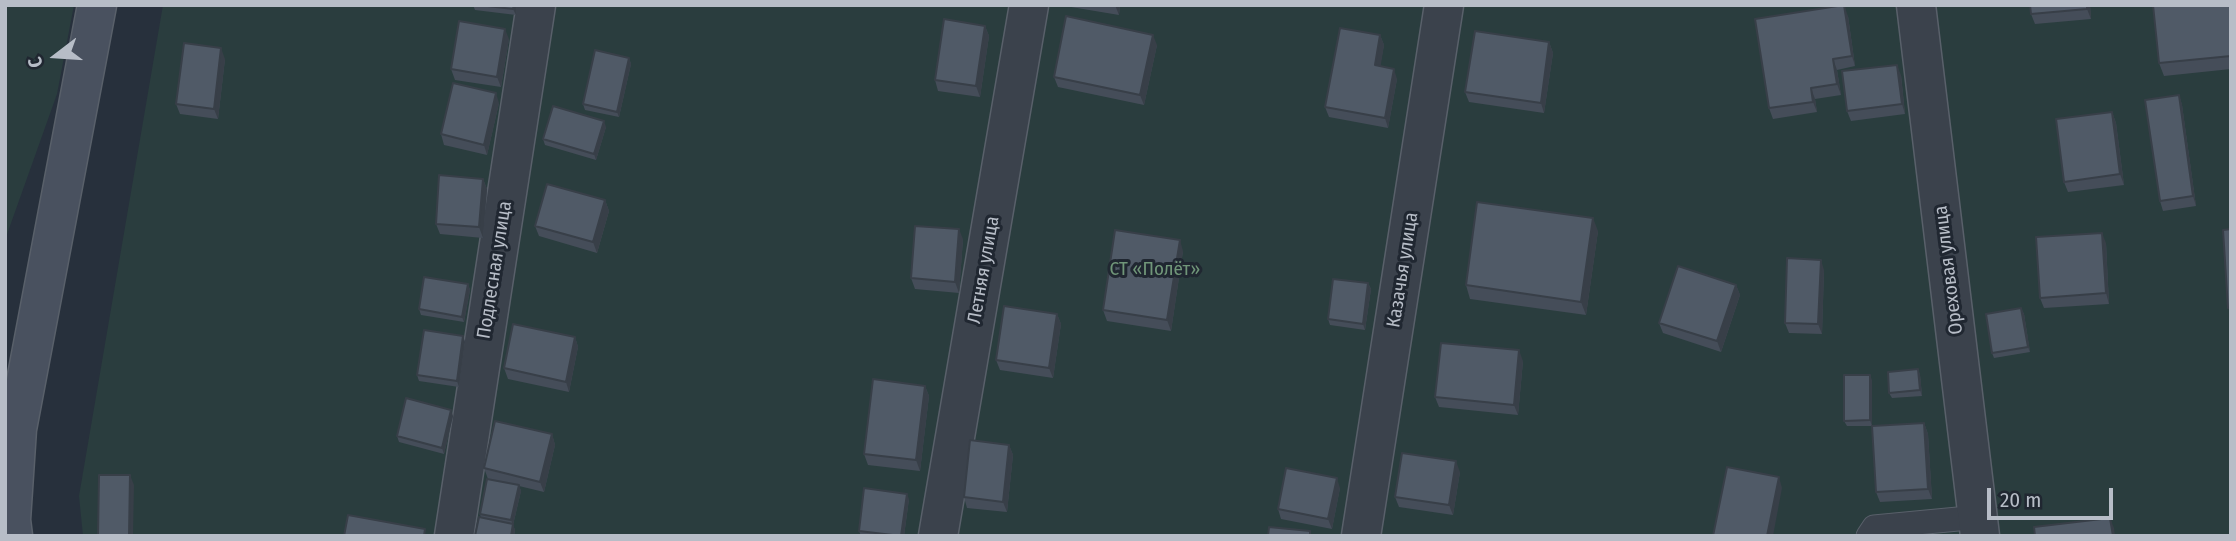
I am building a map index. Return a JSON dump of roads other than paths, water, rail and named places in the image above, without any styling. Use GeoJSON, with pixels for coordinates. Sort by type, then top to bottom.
{"type":"FeatureCollection","features":[{"type":"Feature","properties":{"kind":"main road"},"geometry":{"type":"LineString","coordinates":[[13,536],[11,520],[17,429],[97,5]]}},
{"type":"Feature","properties":{"kind":"street","name":"Подлесная улица"},"geometry":{"type":"LineString","coordinates":[[454,536],[536,5]]}},
{"type":"Feature","properties":{"kind":"street","name":"Летняя улица"},"geometry":{"type":"LineString","coordinates":[[939,536],[1029,5]]}},
{"type":"Feature","properties":{"kind":"street","name":"Казачья улица"},"geometry":{"type":"LineString","coordinates":[[1361,536],[1444,5]]}},
{"type":"Feature","properties":{"kind":"street","name":"Ореховая улица"},"geometry":{"type":"LineString","coordinates":[[1916,5],[1979,526]]}},
{"type":"Feature","properties":{"kind":"lane"},"geometry":{"type":"LineString","coordinates":[[1868,536],[1874,527],[1979,526]]}},
{"type":"Feature","properties":{"kind":"park label","name":"СТ «Полёт»"},"geometry":{"type":"Point","coordinates":[1155,270]}}]}
